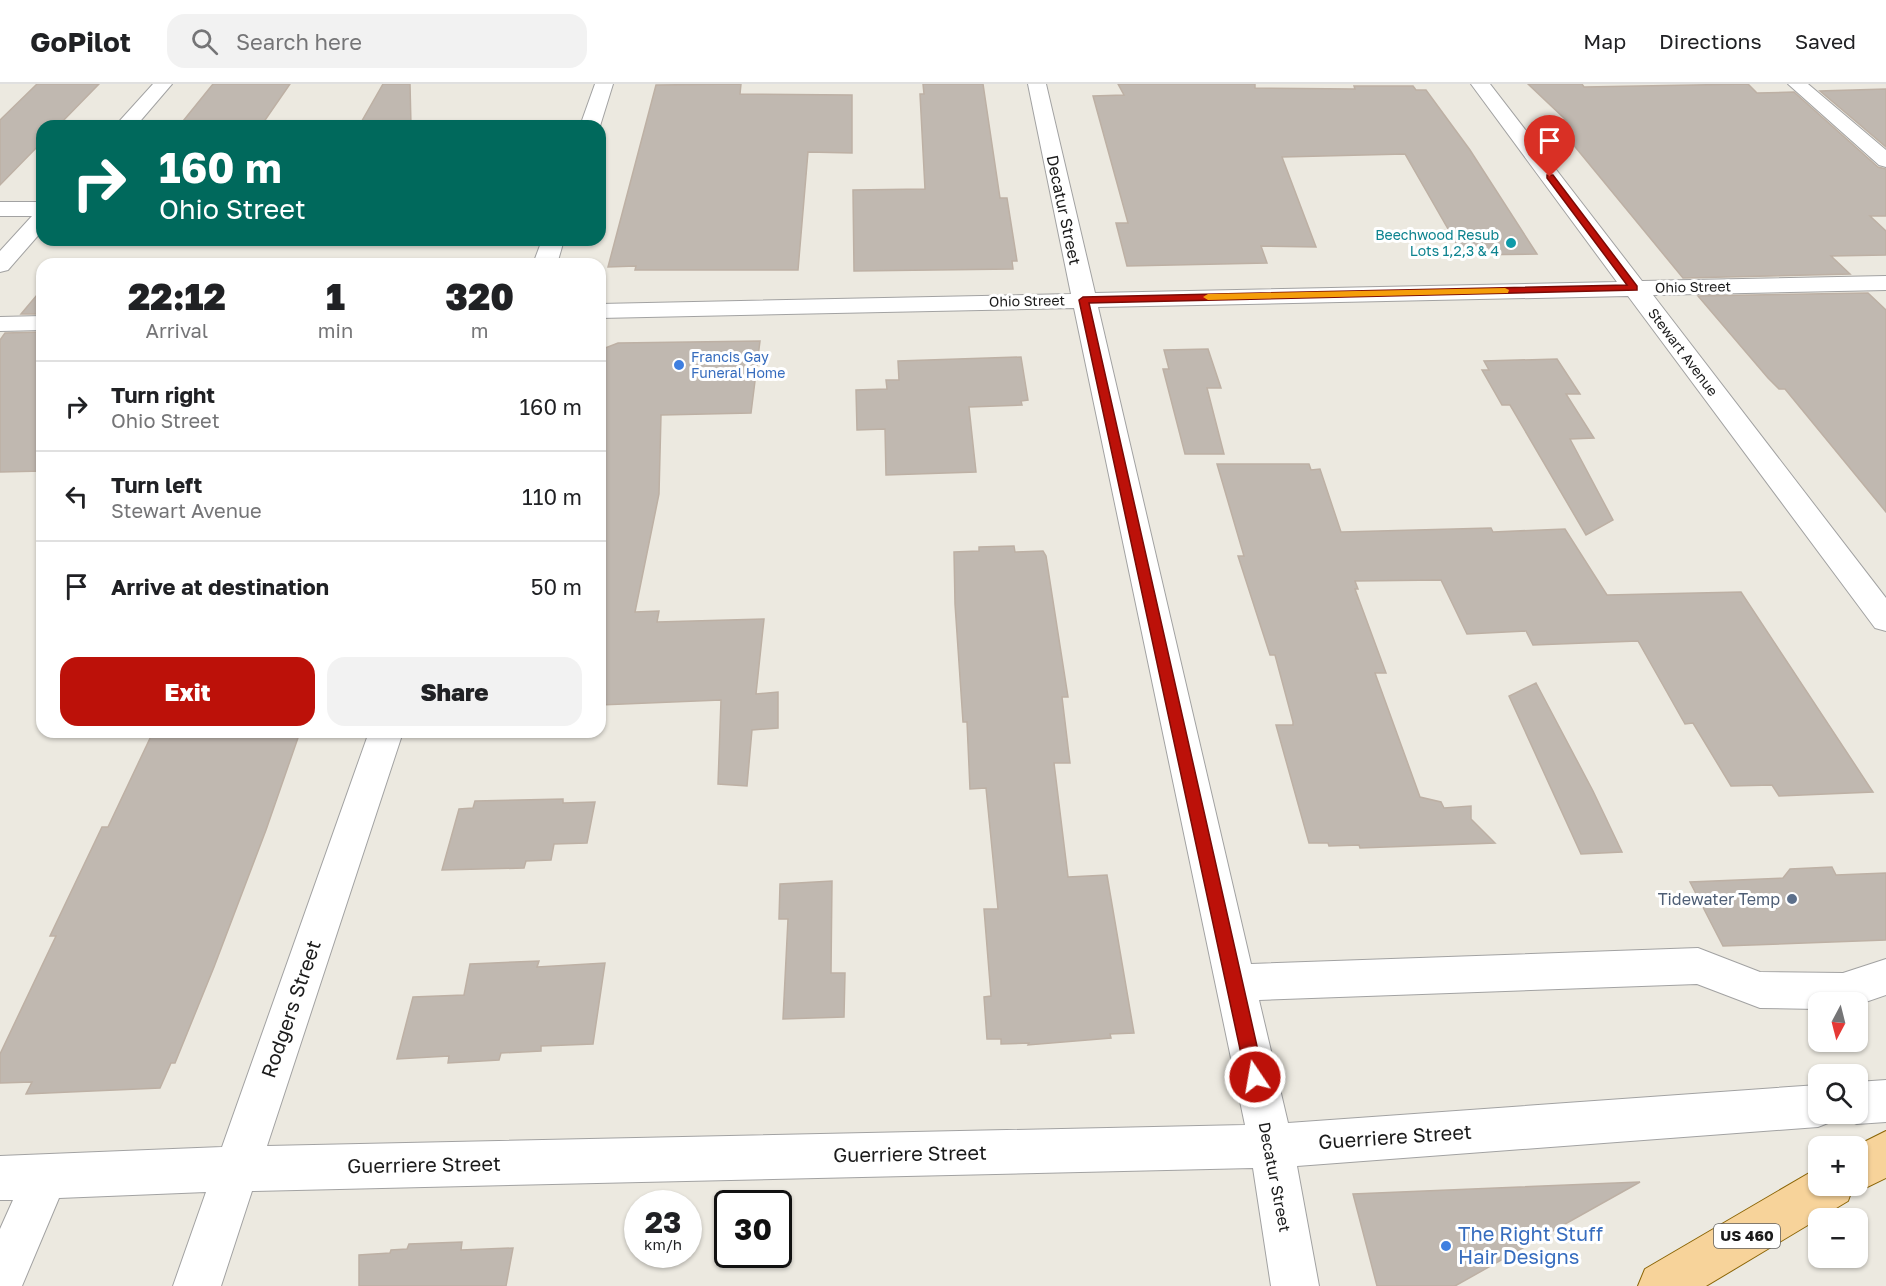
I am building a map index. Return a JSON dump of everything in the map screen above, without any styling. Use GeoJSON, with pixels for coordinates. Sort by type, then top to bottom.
{"type":"FeatureCollection","features":[{"type":"Feature","properties":{"kind":"main road"},"geometry":{"type":"LineString","coordinates":[[1868,1164],[1886,1153]]}},
{"type":"Feature","properties":{"kind":"main road","name":"US 460"},"geometry":{"type":"LineString","coordinates":[[1662,1286],[1813,1196]]}},
{"type":"Feature","properties":{"kind":"street"},"geometry":{"type":"LineString","coordinates":[[130,120],[163,84]]}},
{"type":"Feature","properties":{"kind":"street"},"geometry":{"type":"LineString","coordinates":[[592,120],[604,84]]}},
{"type":"Feature","properties":{"kind":"street","name":"Decatur Street"},"geometry":{"type":"LineString","coordinates":[[1037,84],[1270,1146],[1295,1286]]}},
{"type":"Feature","properties":{"kind":"street","name":"Stewart Avenue"},"geometry":{"type":"LineString","coordinates":[[1480,84],[1886,620]]}},
{"type":"Feature","properties":{"kind":"street"},"geometry":{"type":"LineString","coordinates":[[1797,84],[1886,161]]}},
{"type":"Feature","properties":{"kind":"street"},"geometry":{"type":"LineString","coordinates":[[0,209],[36,209]]}},
{"type":"Feature","properties":{"kind":"street"},"geometry":{"type":"LineString","coordinates":[[0,265],[36,225]]}},
{"type":"Feature","properties":{"kind":"street","name":"Ohio Street"},"geometry":{"type":"LineString","coordinates":[[606,311],[1886,283]]}},
{"type":"Feature","properties":{"kind":"street"},"geometry":{"type":"LineString","coordinates":[[0,324],[36,323]]}},
{"type":"Feature","properties":{"kind":"street","name":"Rodgers Street"},"geometry":{"type":"LineString","coordinates":[[197,1286],[384,738]]}},
{"type":"Feature","properties":{"kind":"street"},"geometry":{"type":"LineString","coordinates":[[1235,983],[1698,966],[1760,990],[1843,991],[1886,977]]}},
{"type":"Feature","properties":{"kind":"street"},"geometry":{"type":"LineString","coordinates":[[1868,1102],[1886,1101]]}},
{"type":"Feature","properties":{"kind":"street","name":"Guerriere Street"},"geometry":{"type":"LineString","coordinates":[[0,1178],[237,1169],[1270,1146],[1808,1107]]}},
{"type":"Feature","properties":{"kind":"street"},"geometry":{"type":"LineString","coordinates":[[0,1283],[46,1176]]}},
{"type":"Feature","properties":{"kind":"building"},"geometry":{"type":"Polygon","coordinates":[[[37,84],[99,84],[64,120],[36,120],[36,148],[0,185],[0,120],[37,84]]]}},
{"type":"Feature","properties":{"kind":"building"},"geometry":{"type":"Polygon","coordinates":[[[213,84],[290,84],[265,120],[184,120],[213,84]]]}},
{"type":"Feature","properties":{"kind":"building"},"geometry":{"type":"Polygon","coordinates":[[[383,84],[410,84],[411,120],[362,120],[383,84]]]}},
{"type":"Feature","properties":{"kind":"building"},"geometry":{"type":"Polygon","coordinates":[[[741,84],[740,94],[852,95],[852,153],[808,152],[798,270],[635,270],[636,266],[608,267],[656,85],[741,84]]]}},
{"type":"Feature","properties":{"kind":"building"},"geometry":{"type":"Polygon","coordinates":[[[923,84],[983,84],[1000,198],[1007,198],[1017,261],[1012,261],[1013,269],[854,271],[853,190],[925,189],[920,94],[924,94],[923,84]]]}},
{"type":"Feature","properties":{"kind":"building"},"geometry":{"type":"Polygon","coordinates":[[[1118,84],[1255,84],[1255,88],[1355,89],[1354,86],[1413,86],[1416,90],[1426,90],[1470,150],[1537,254],[1463,255],[1405,154],[1282,157],[1316,247],[1261,246],[1267,263],[1127,266],[1116,223],[1128,223],[1093,96],[1124,95],[1118,84]]]}},
{"type":"Feature","properties":{"kind":"building"},"geometry":{"type":"Polygon","coordinates":[[[1528,84],[1582,84],[1584,87],[1748,84],[1757,93],[1794,92],[1878,167],[1886,169],[1886,216],[1870,216],[1886,231],[1886,255],[1831,256],[1850,274],[1683,278],[1553,120],[1566,120],[1528,84]]]}},
{"type":"Feature","properties":{"kind":"building"},"geometry":{"type":"Polygon","coordinates":[[[1886,89],[1886,147],[1820,91],[1886,89]]]}},
{"type":"Feature","properties":{"kind":"building"},"geometry":{"type":"Polygon","coordinates":[[[1868,293],[1886,310],[1886,512],[1785,389],[1779,389],[1768,378],[1698,296],[1868,293]]]}},
{"type":"Feature","properties":{"kind":"building"},"geometry":{"type":"Polygon","coordinates":[[[36,296],[36,314],[21,314],[36,296]]]}},
{"type":"Feature","properties":{"kind":"building"},"geometry":{"type":"Polygon","coordinates":[[[36,332],[36,471],[0,472],[0,340],[5,333],[36,332]]]}},
{"type":"Feature","properties":{"kind":"building"},"geometry":{"type":"Polygon","coordinates":[[[760,341],[751,413],[661,415],[659,494],[635,612],[659,611],[657,622],[764,619],[756,694],[778,692],[778,728],[752,730],[747,786],[718,784],[721,700],[606,705],[606,348],[618,343],[760,341]]]}},
{"type":"Feature","properties":{"kind":"building"},"geometry":{"type":"Polygon","coordinates":[[[1208,349],[1221,388],[1207,388],[1224,454],[1185,454],[1163,369],[1169,369],[1164,350],[1208,349]]]}},
{"type":"Feature","properties":{"kind":"building"},"geometry":{"type":"Polygon","coordinates":[[[1021,357],[1028,400],[1021,401],[1022,405],[969,407],[976,472],[886,475],[885,429],[857,430],[856,390],[887,389],[886,380],[899,380],[898,361],[1021,357]]]}},
{"type":"Feature","properties":{"kind":"building"},"geometry":{"type":"Polygon","coordinates":[[[1557,359],[1580,394],[1566,394],[1594,438],[1570,439],[1613,520],[1586,535],[1510,405],[1502,405],[1482,370],[1489,370],[1484,361],[1557,359]]]}},
{"type":"Feature","properties":{"kind":"building"},"geometry":{"type":"Polygon","coordinates":[[[1217,464],[1309,464],[1311,470],[1320,469],[1341,532],[1491,528],[1493,532],[1565,529],[1607,595],[1741,592],[1873,792],[1779,796],[1772,785],[1731,786],[1693,723],[1685,724],[1638,641],[1533,645],[1526,631],[1467,634],[1441,580],[1355,581],[1358,589],[1355,589],[1386,673],[1375,673],[1420,797],[1441,802],[1444,808],[1471,806],[1471,819],[1495,843],[1360,848],[1359,845],[1329,846],[1328,843],[1309,843],[1276,725],[1293,725],[1293,722],[1275,655],[1270,655],[1238,556],[1244,556],[1217,464]]]}},
{"type":"Feature","properties":{"kind":"building"},"geometry":{"type":"Polygon","coordinates":[[[1014,546],[1015,552],[1043,551],[1046,556],[1068,697],[1062,697],[1070,763],[1054,763],[1068,877],[1107,875],[1134,1033],[1110,1034],[1111,1038],[1028,1045],[1029,1043],[1001,1044],[1001,1039],[987,1039],[984,997],[991,996],[984,909],[998,909],[986,788],[970,789],[967,722],[963,722],[955,604],[954,552],[979,551],[979,547],[1014,546]]]}},
{"type":"Feature","properties":{"kind":"building"},"geometry":{"type":"Polygon","coordinates":[[[1536,683],[1593,791],[1622,852],[1581,854],[1509,696],[1536,683]]]}},
{"type":"Feature","properties":{"kind":"building"},"geometry":{"type":"Polygon","coordinates":[[[150,738],[298,738],[214,967],[175,1063],[171,1063],[160,1088],[26,1094],[32,1082],[0,1083],[0,1054],[56,936],[50,936],[102,827],[108,827],[150,738]]]}},
{"type":"Feature","properties":{"kind":"building"},"geometry":{"type":"Polygon","coordinates":[[[563,799],[563,803],[595,802],[587,843],[554,844],[551,860],[526,861],[524,868],[442,870],[459,809],[473,808],[475,801],[563,799]]]}},
{"type":"Feature","properties":{"kind":"building","name":"Tidewater Temp"},"geometry":{"type":"Polygon","coordinates":[[[1832,867],[1836,875],[1886,873],[1886,940],[1723,946],[1690,882],[1783,878],[1790,869],[1832,867]]]}},
{"type":"Feature","properties":{"kind":"building"},"geometry":{"type":"Polygon","coordinates":[[[832,881],[831,973],[845,973],[844,1017],[783,1019],[788,919],[779,919],[780,884],[832,881]]]}},
{"type":"Feature","properties":{"kind":"building"},"geometry":{"type":"Polygon","coordinates":[[[539,961],[537,967],[605,963],[593,1044],[541,1046],[541,1051],[501,1053],[499,1060],[448,1063],[449,1056],[397,1059],[413,997],[464,995],[470,964],[539,961]]]}},
{"type":"Feature","properties":{"kind":"building","name":"The Right Stuff Hair Designs"},"geometry":{"type":"Polygon","coordinates":[[[1640,1182],[1455,1286],[1377,1286],[1353,1194],[1640,1182]]]}},
{"type":"Feature","properties":{"kind":"building"},"geometry":{"type":"Polygon","coordinates":[[[462,1242],[461,1250],[513,1248],[506,1286],[359,1286],[359,1255],[390,1253],[391,1250],[407,1249],[409,1244],[462,1242]]]}},
{"type":"Feature","properties":{"kind":"slow traffic"},"geometry":{"type":"LineString","coordinates":[[1208,297],[1505,290]]}},
{"type":"Feature","properties":{"kind":"place","name":"Beechwood Resub Lots 1,2,3 & 4"},"geometry":{"type":"Point","coordinates":[1511,243]}},
{"type":"Feature","properties":{"kind":"place","name":"Francis Gay Funeral Home"},"geometry":{"type":"Point","coordinates":[679,365]}},
{"type":"Feature","properties":{"kind":"place","name":"Tidewater Temp"},"geometry":{"type":"Point","coordinates":[1792,899]}},
{"type":"Feature","properties":{"kind":"place","name":"The Right Stuff Hair Designs"},"geometry":{"type":"Point","coordinates":[1446,1246]}},
{"type":"Feature","properties":{"kind":"route"},"geometry":{"type":"LineString","coordinates":[[1255,1077],[1083,300],[1634,288],[1550,177]]}}]}
